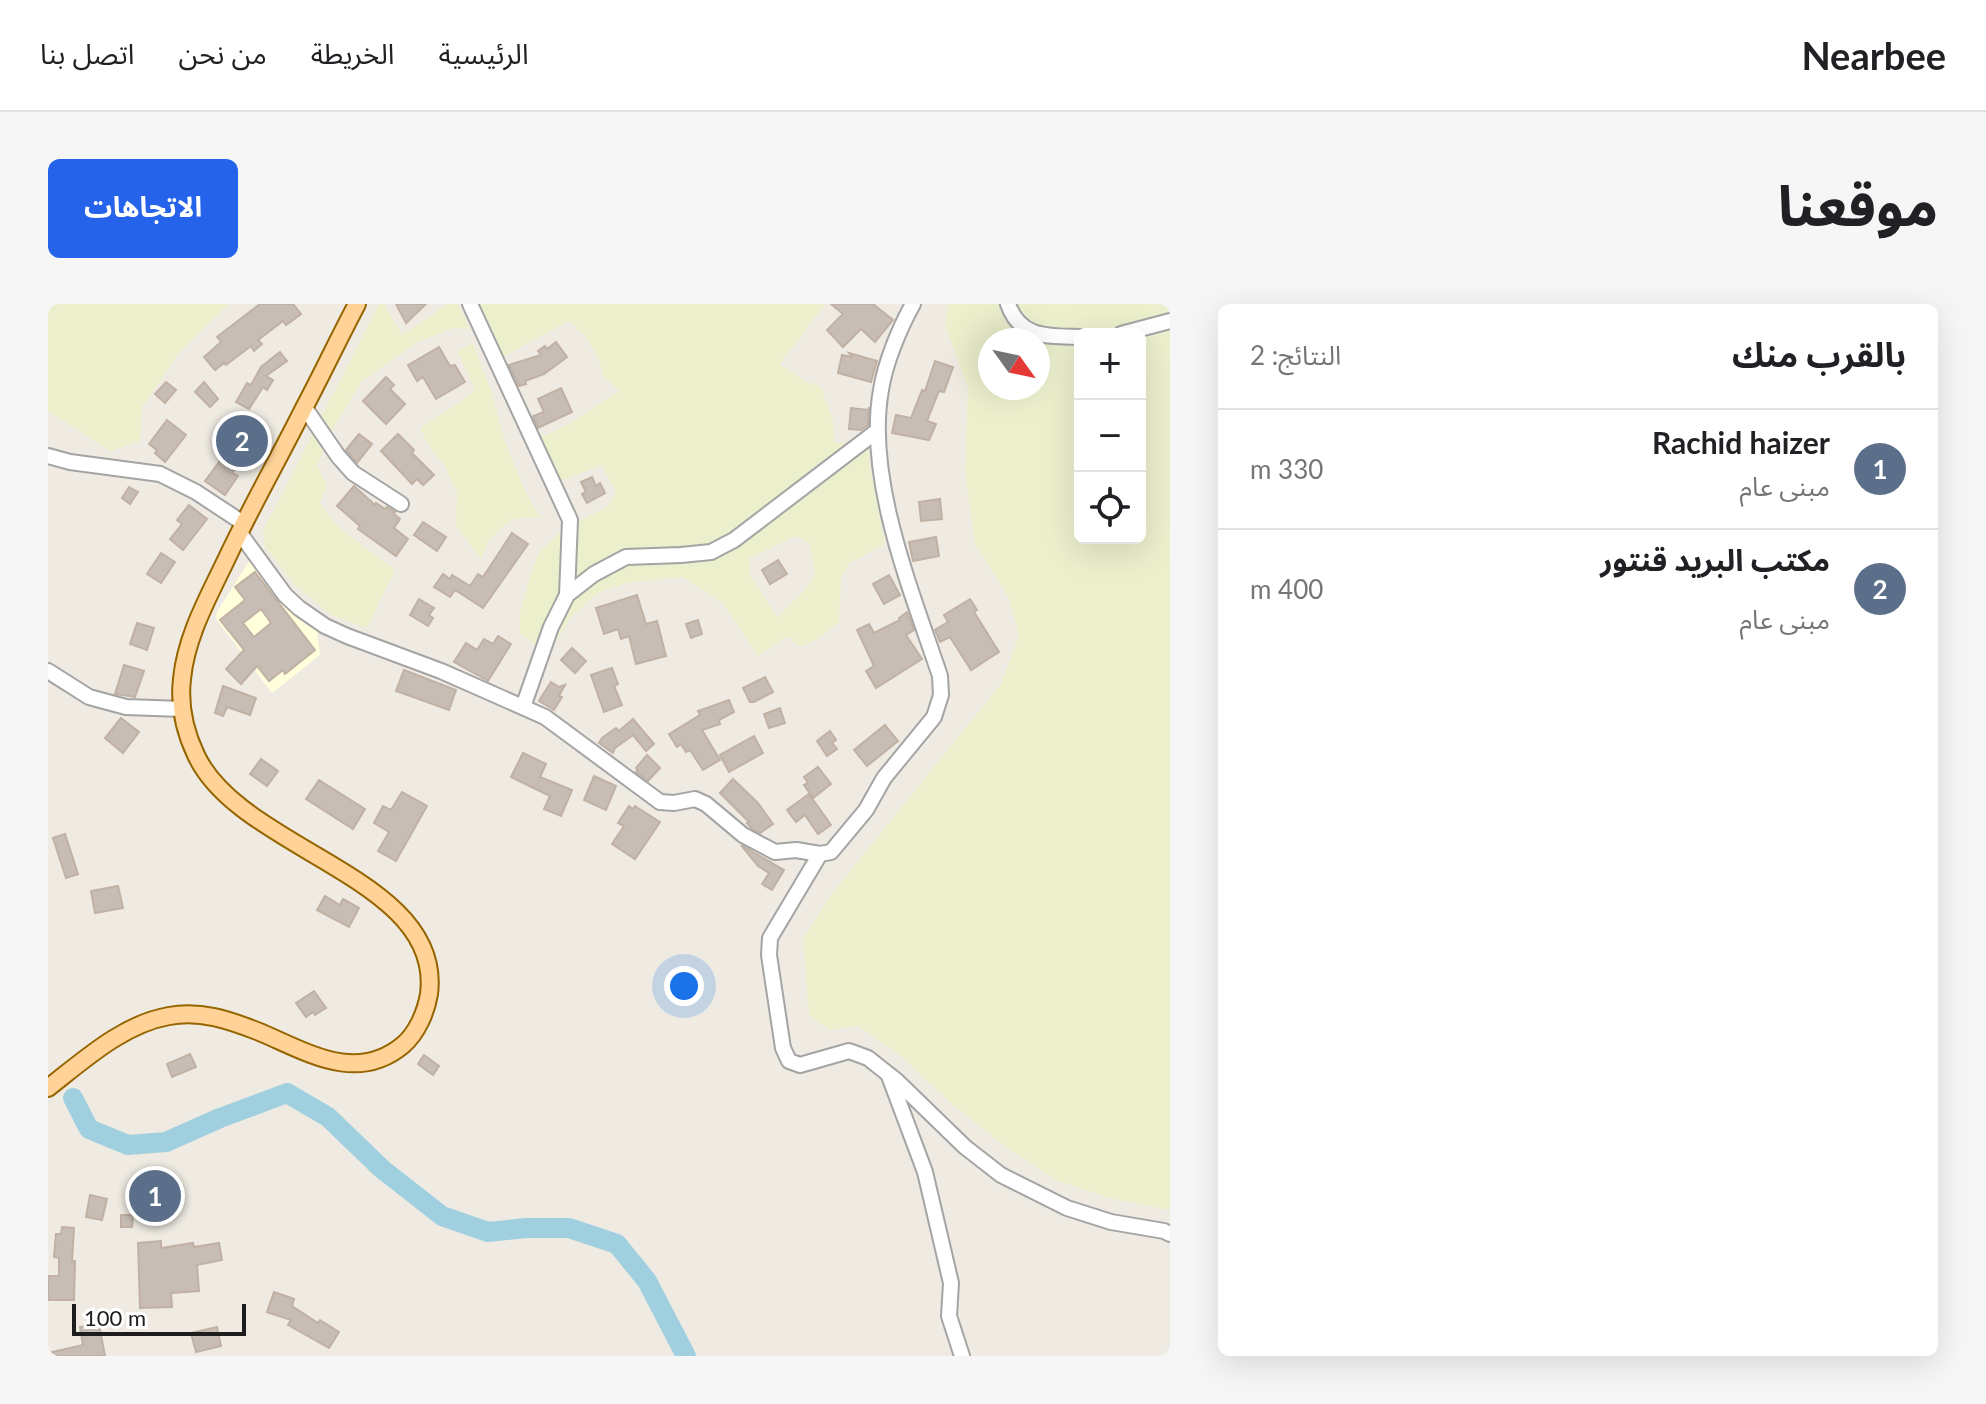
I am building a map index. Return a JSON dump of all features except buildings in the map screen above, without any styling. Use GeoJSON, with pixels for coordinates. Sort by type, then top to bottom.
{"type":"FeatureCollection","features":[{"type":"Feature","properties":{"kind":"main road"},"geometry":{"type":"LineString","coordinates":[[48,1088],[116,1038],[153,1020],[170,1016],[188,1014],[225,1019],[315,1057],[356,1064],[389,1055],[402,1045],[412,1035],[427,1005],[430,987],[427,966],[421,944],[410,925],[396,909],[365,887],[244,811],[225,795],[203,770],[195,754],[182,709],[182,678],[201,614],[241,528],[357,304]]}},
{"type":"Feature","properties":{"kind":"street"},"geometry":{"type":"LineString","coordinates":[[470,304],[570,520],[567,595],[551,627],[523,707]]}},
{"type":"Feature","properties":{"kind":"street"},"geometry":{"type":"LineString","coordinates":[[48,456],[70,462],[160,474],[196,492],[241,528],[285,595],[325,626],[441,671],[545,717],[660,802],[695,799],[706,804],[743,835],[775,852],[796,850],[820,854],[831,852],[866,810],[884,778],[934,717],[941,695],[940,676],[890,522],[877,431],[881,389],[913,304]]}},
{"type":"Feature","properties":{"kind":"street"},"geometry":{"type":"LineString","coordinates":[[1008,304],[1019,325],[1041,336],[1074,337]]}},
{"type":"Feature","properties":{"kind":"street"},"geometry":{"type":"LineString","coordinates":[[1144,328],[1170,321]]}},
{"type":"Feature","properties":{"kind":"street"},"geometry":{"type":"LineString","coordinates":[[305,408],[353,473],[401,504]]}},
{"type":"Feature","properties":{"kind":"street"},"geometry":{"type":"LineString","coordinates":[[567,595],[594,574],[626,557],[711,552],[734,540],[877,431]]}},
{"type":"Feature","properties":{"kind":"street"},"geometry":{"type":"LineString","coordinates":[[48,671],[89,697],[126,707],[182,709]]}},
{"type":"Feature","properties":{"kind":"street"},"geometry":{"type":"LineString","coordinates":[[820,854],[770,938],[769,955],[783,1048],[789,1061],[800,1065],[849,1051],[868,1058],[965,1147],[1001,1175],[1067,1208],[1111,1222],[1170,1234]]}},
{"type":"Feature","properties":{"kind":"street"},"geometry":{"type":"LineString","coordinates":[[888,1074],[925,1172],[951,1283],[949,1316],[962,1356]]}},
{"type":"Feature","properties":{"kind":"shaded area"},"geometry":{"type":"Polygon","coordinates":[[[48,304],[229,304],[179,353],[142,407],[140,441],[110,451],[48,411],[48,304]]]}},
{"type":"Feature","properties":{"kind":"shaded area"},"geometry":{"type":"Polygon","coordinates":[[[379,304],[386,304],[402,335],[448,304],[458,304],[470,329],[453,328],[418,342],[362,381],[335,426],[317,466],[327,485],[320,503],[340,529],[395,570],[367,628],[331,615],[293,583],[265,546],[263,531],[379,304]]]}},
{"type":"Feature","properties":{"kind":"shaded area"},"geometry":{"type":"Polygon","coordinates":[[[478,304],[825,304],[780,364],[805,381],[821,387],[833,420],[834,443],[867,440],[885,544],[848,564],[841,578],[839,622],[818,639],[800,647],[788,636],[758,656],[722,602],[682,577],[628,583],[599,592],[570,618],[548,655],[520,633],[520,613],[539,552],[564,528],[606,508],[616,492],[602,465],[547,486],[526,445],[567,425],[619,391],[603,376],[598,357],[584,335],[569,321],[500,358],[478,304]],[[796,536],[750,558],[749,573],[777,617],[803,592],[815,574],[809,543],[796,536]]]}},
{"type":"Feature","properties":{"kind":"shaded area"},"geometry":{"type":"Polygon","coordinates":[[[948,304],[1170,304],[1170,1210],[1109,1198],[1056,1180],[1006,1147],[955,1107],[901,1056],[858,1026],[829,1030],[809,1015],[803,940],[829,897],[1001,684],[1019,635],[1009,598],[975,544],[965,474],[968,388],[945,325],[948,304]]]}},
{"type":"Feature","properties":{"kind":"shaded area"},"geometry":{"type":"Polygon","coordinates":[[[473,343],[505,442],[526,493],[540,517],[512,519],[488,541],[481,560],[456,525],[457,492],[420,428],[475,389],[457,351],[473,343]]]}},
{"type":"Feature","properties":{"kind":"shaded area"},"geometry":{"type":"Polygon","coordinates":[[[250,560],[281,600],[317,631],[320,655],[272,693],[216,619],[217,612],[250,560]]]}},
{"type":"Feature","properties":{"kind":"waterway"},"geometry":{"type":"LineString","coordinates":[[73,1098],[89,1129],[128,1145],[166,1142],[287,1093],[328,1117],[382,1169],[442,1216],[488,1232],[569,1228],[617,1244],[647,1281],[686,1356]]}},
{"type":"Feature","properties":{"kind":"place","name":"مكتب البريد قنتور"},"geometry":{"type":"Point","coordinates":[242,441]}},
{"type":"Feature","properties":{"kind":"place","name":"Rachid haizer"},"geometry":{"type":"Point","coordinates":[155,1196]}}]}
